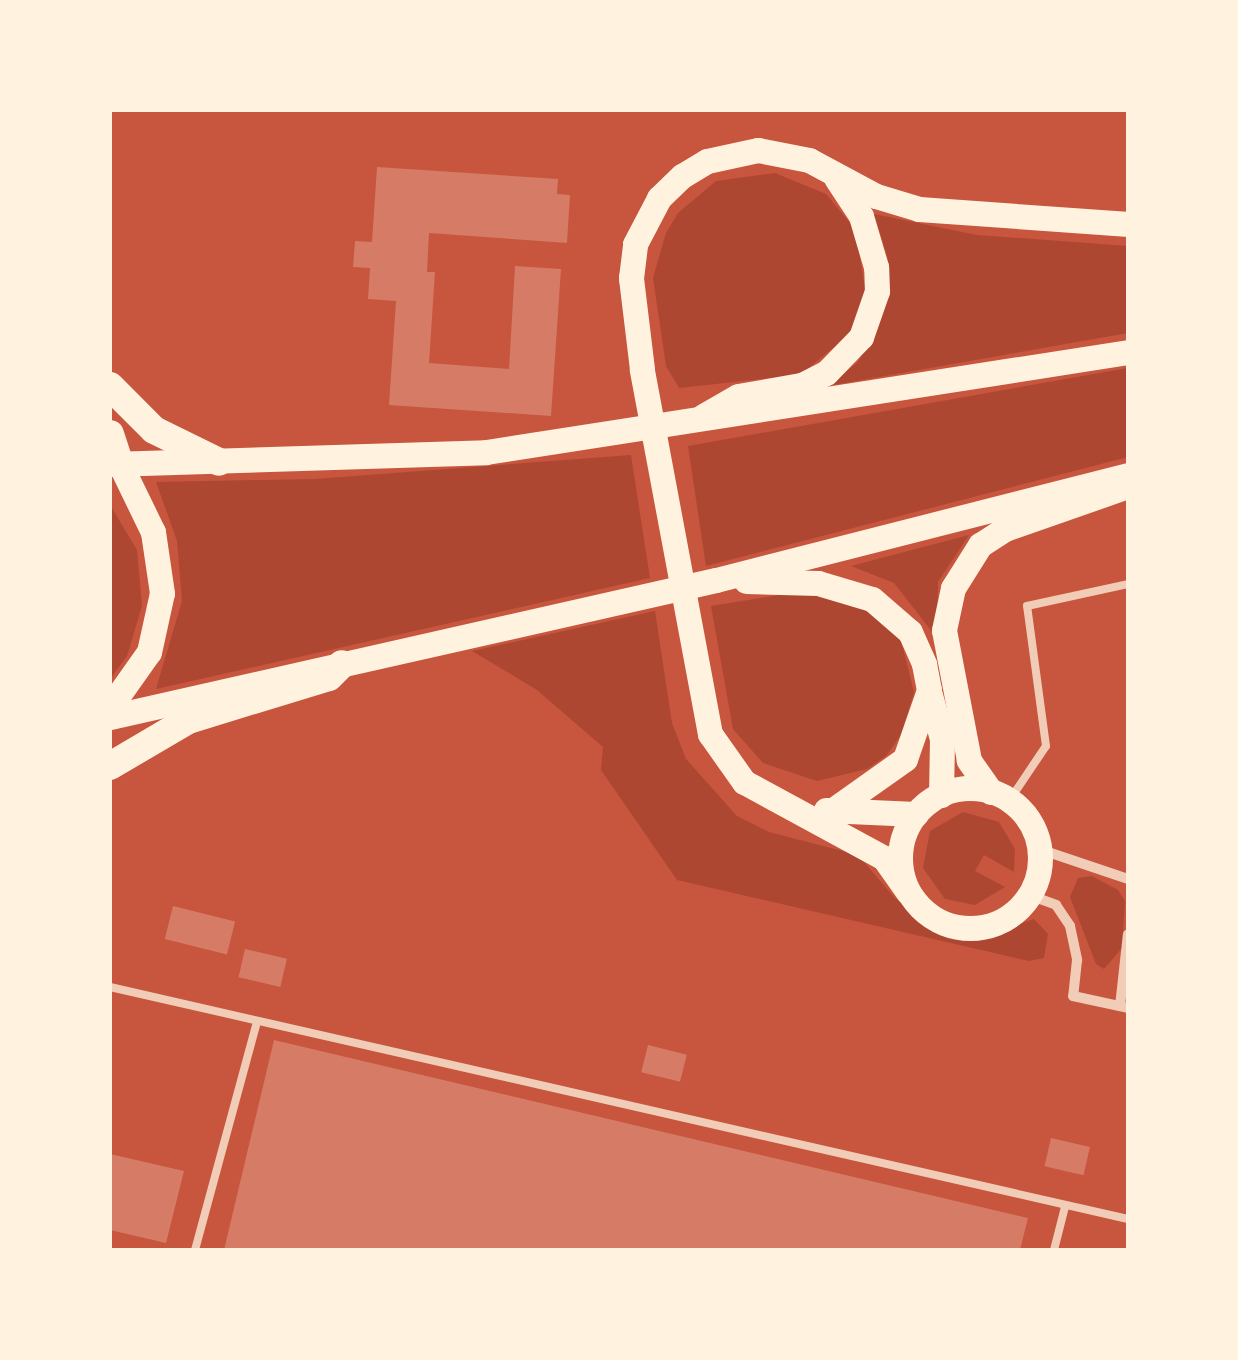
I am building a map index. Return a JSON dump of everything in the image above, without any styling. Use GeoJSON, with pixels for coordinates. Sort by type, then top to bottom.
{"type":"FeatureCollection","features":[{"type":"Feature","properties":{"kind":"highway"},"geometry":{"type":"LineString","coordinates":[[110,386],[154,430],[219,462]]}},
{"type":"Feature","properties":{"kind":"highway"},"geometry":{"type":"LineString","coordinates":[[110,434],[115,464]]}},
{"type":"Feature","properties":{"kind":"highway"},"geometry":{"type":"LineString","coordinates":[[110,766],[188,720],[329,677],[342,664]]}},
{"type":"Feature","properties":{"kind":"main road"},"geometry":{"type":"LineString","coordinates":[[1128,224],[919,209],[836,178],[784,152],[745,152],[706,162],[682,176],[652,209],[635,244],[631,278],[700,705],[723,758],[744,782],[884,858],[908,892],[936,920],[966,928],[1003,919],[1028,896],[1039,850],[1028,820],[1000,796],[969,760],[944,630],[952,588],[980,545],[1005,529],[1128,486]]}},
{"type":"Feature","properties":{"kind":"main road"},"geometry":{"type":"LineString","coordinates":[[685,426],[738,396],[802,385],[826,374],[860,337],[878,291],[876,267],[861,216],[836,178]]}},
{"type":"Feature","properties":{"kind":"main road"},"geometry":{"type":"LineString","coordinates":[[110,707],[149,652],[162,593],[153,532],[115,464],[486,452],[685,426],[1128,352]]}},
{"type":"Feature","properties":{"kind":"main road"},"geometry":{"type":"LineString","coordinates":[[110,717],[712,581],[1128,475]]}},
{"type":"Feature","properties":{"kind":"main road"},"geometry":{"type":"LineString","coordinates":[[712,581],[818,584],[872,599],[910,632],[942,739],[941,795]]}},
{"type":"Feature","properties":{"kind":"main road"},"geometry":{"type":"LineString","coordinates":[[834,810],[905,760],[928,690]]}},
{"type":"Feature","properties":{"kind":"main road"},"geometry":{"type":"LineString","coordinates":[[908,892],[900,849],[916,814],[941,795],[1000,796]]}},
{"type":"Feature","properties":{"kind":"main road"},"geometry":{"type":"LineString","coordinates":[[798,810],[916,814]]}},
{"type":"Feature","properties":{"kind":"street"},"geometry":{"type":"LineString","coordinates":[[1039,850],[1128,878]]}},
{"type":"Feature","properties":{"kind":"street"},"geometry":{"type":"LineString","coordinates":[[1028,896],[1056,905],[1070,926],[1077,960],[1073,996],[1124,1007],[1128,934]]}},
{"type":"Feature","properties":{"kind":"lane"},"geometry":{"type":"LineString","coordinates":[[1000,796],[1046,746],[1027,606],[1128,584]]}},
{"type":"Feature","properties":{"kind":"lane"},"geometry":{"type":"LineString","coordinates":[[110,987],[256,1024],[1128,1220]]}},
{"type":"Feature","properties":{"kind":"lane"},"geometry":{"type":"LineString","coordinates":[[195,1250],[256,1024]]}},
{"type":"Feature","properties":{"kind":"lane"},"geometry":{"type":"LineString","coordinates":[[1054,1250],[1065,1207]]}},
{"type":"Feature","properties":{"kind":"shaded area"},"geometry":{"type":"Polygon","coordinates":[[[775,173],[826,194],[855,229],[866,294],[849,335],[800,375],[679,388],[666,366],[653,278],[666,233],[678,213],[716,181],[775,173]]]}},
{"type":"Feature","properties":{"kind":"shaded area"},"geometry":{"type":"Polygon","coordinates":[[[874,214],[977,235],[1128,246],[1128,333],[828,386],[858,362],[883,313],[888,259],[874,214]]]}},
{"type":"Feature","properties":{"kind":"shaded area"},"geometry":{"type":"Polygon","coordinates":[[[1128,368],[1128,457],[706,566],[688,446],[1128,368]]]}},
{"type":"Feature","properties":{"kind":"shaded area"},"geometry":{"type":"Polygon","coordinates":[[[631,455],[650,578],[156,689],[182,601],[177,541],[156,482],[315,479],[631,455]]]}},
{"type":"Feature","properties":{"kind":"shaded area"},"geometry":{"type":"Polygon","coordinates":[[[110,505],[137,550],[142,606],[127,656],[110,679],[110,505]]]}},
{"type":"Feature","properties":{"kind":"shaded area"},"geometry":{"type":"Polygon","coordinates":[[[969,535],[938,582],[937,638],[894,583],[851,566],[969,535]]]}},
{"type":"Feature","properties":{"kind":"shaded area"},"geometry":{"type":"Polygon","coordinates":[[[805,591],[860,601],[901,640],[914,692],[901,735],[886,756],[867,769],[817,781],[763,763],[733,729],[711,606],[805,591]]]}},
{"type":"Feature","properties":{"kind":"shaded area"},"geometry":{"type":"Polygon","coordinates":[[[655,611],[672,723],[686,759],[737,816],[769,832],[858,855],[894,897],[937,930],[981,937],[1034,919],[1048,934],[1044,958],[1029,961],[677,880],[601,770],[603,747],[537,690],[472,651],[655,611]]]}},
{"type":"Feature","properties":{"kind":"shaded area"},"geometry":{"type":"Polygon","coordinates":[[[963,812],[999,822],[1015,849],[1014,872],[984,855],[975,871],[1005,887],[975,905],[945,899],[923,868],[930,831],[963,812]]]}},
{"type":"Feature","properties":{"kind":"shaded area"},"geometry":{"type":"Polygon","coordinates":[[[1092,876],[1118,890],[1125,901],[1122,948],[1104,969],[1096,964],[1070,897],[1078,878],[1092,876]]]}},
{"type":"Feature","properties":{"kind":"building"},"geometry":{"type":"Polygon","coordinates":[[[377,167],[558,179],[557,194],[570,195],[567,243],[429,233],[427,272],[435,272],[429,363],[509,369],[515,266],[561,269],[551,416],[389,405],[396,301],[368,299],[370,268],[353,267],[355,241],[372,242],[377,167]]]}},
{"type":"Feature","properties":{"kind":"building"},"geometry":{"type":"Polygon","coordinates":[[[173,906],[235,921],[227,954],[165,939],[173,906]]]}},
{"type":"Feature","properties":{"kind":"building"},"geometry":{"type":"Polygon","coordinates":[[[245,949],[287,959],[280,987],[238,977],[245,949]]]}},
{"type":"Feature","properties":{"kind":"building"},"geometry":{"type":"Polygon","coordinates":[[[274,1040],[1028,1218],[1020,1250],[224,1250],[274,1040]]]}},
{"type":"Feature","properties":{"kind":"building"},"geometry":{"type":"Polygon","coordinates":[[[648,1045],[687,1055],[680,1082],[641,1072],[648,1045]]]}},
{"type":"Feature","properties":{"kind":"building"},"geometry":{"type":"Polygon","coordinates":[[[1051,1138],[1090,1147],[1083,1175],[1044,1166],[1051,1138]]]}},
{"type":"Feature","properties":{"kind":"building"},"geometry":{"type":"Polygon","coordinates":[[[110,1154],[184,1171],[166,1243],[110,1230],[110,1154]]]}}]}
